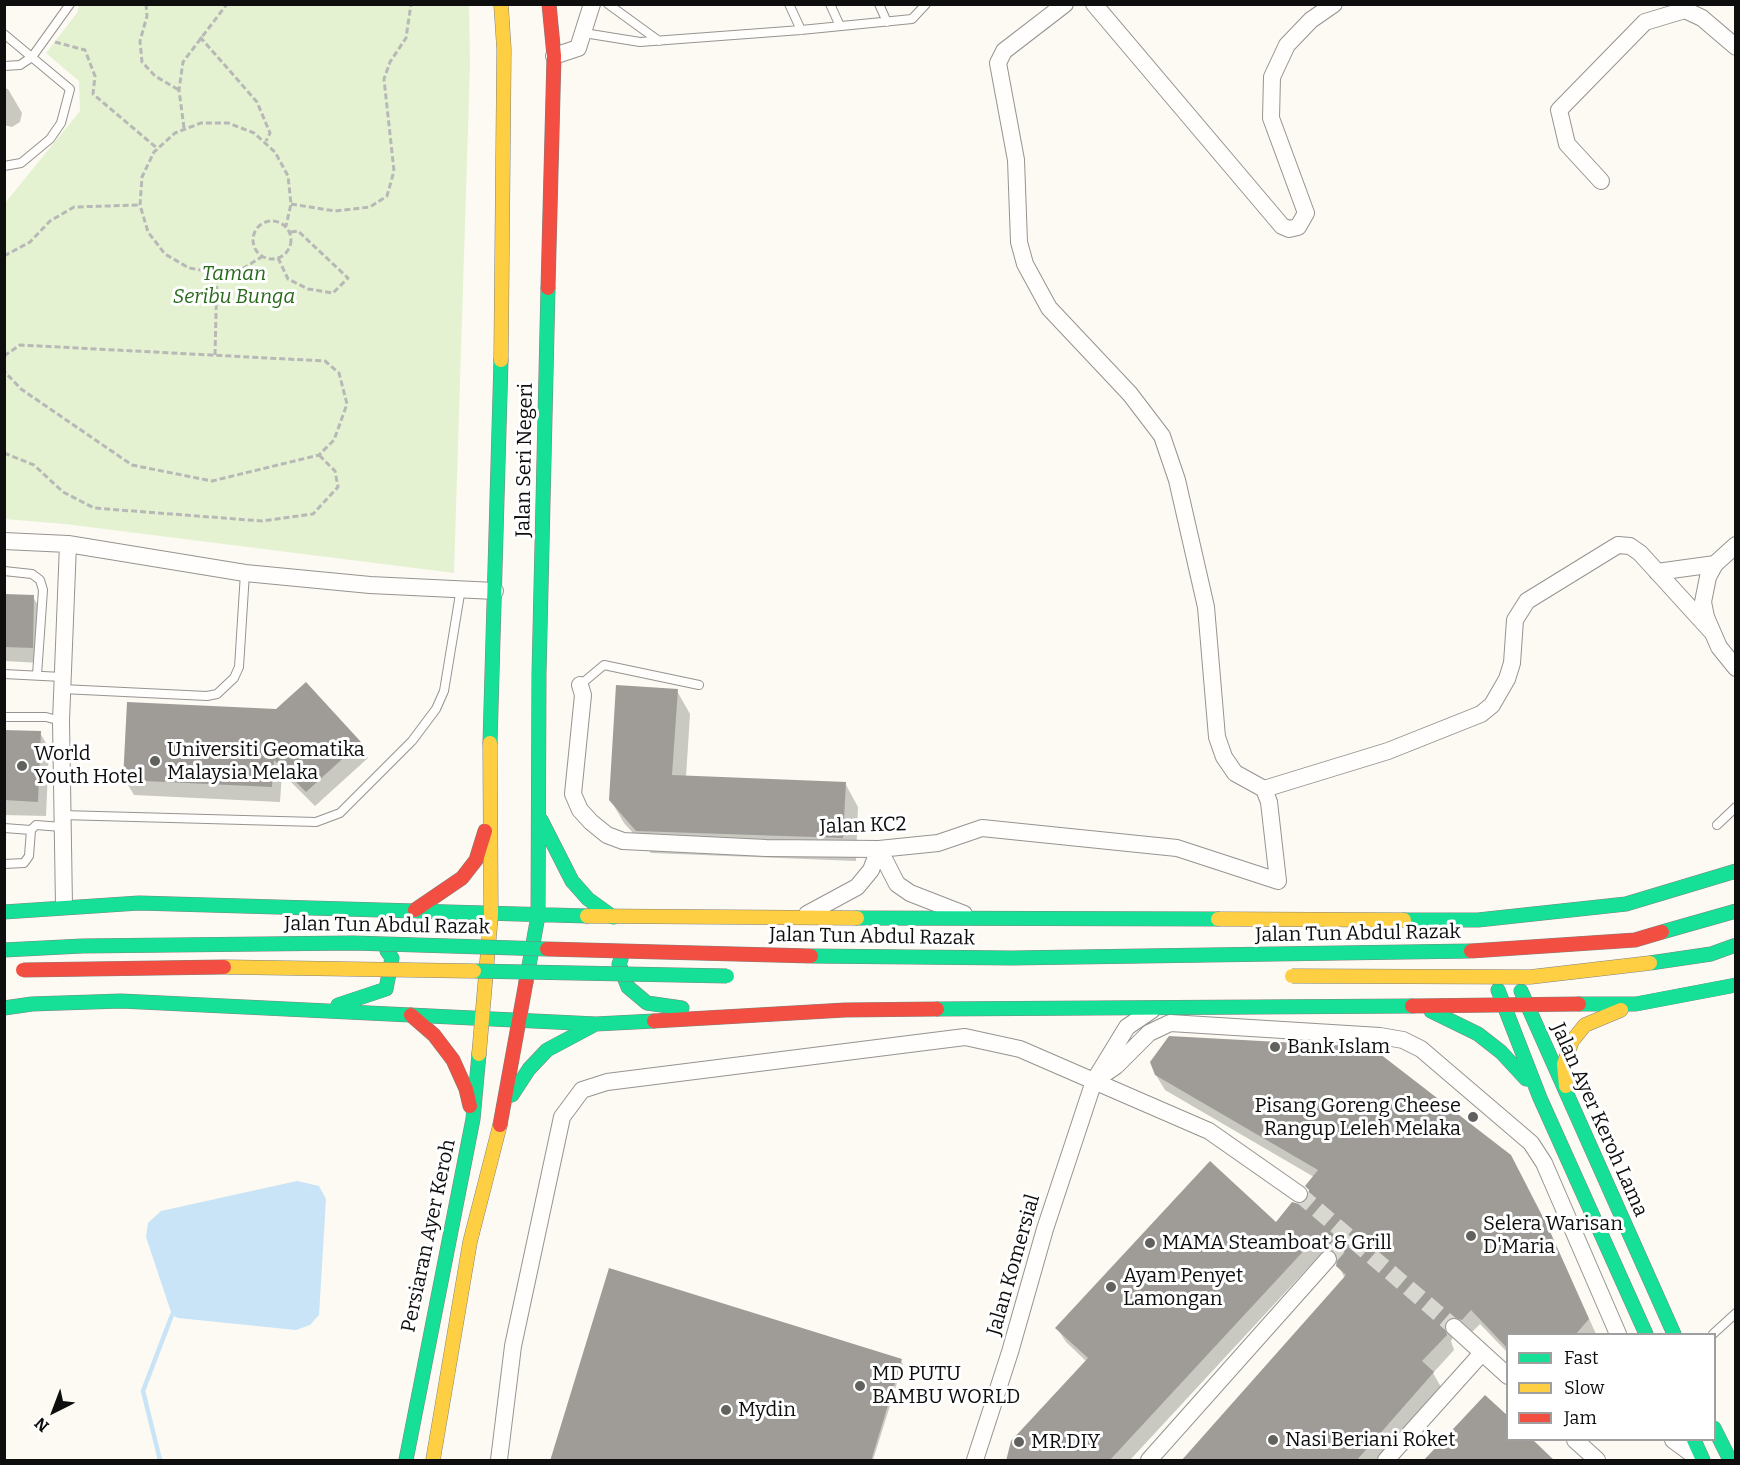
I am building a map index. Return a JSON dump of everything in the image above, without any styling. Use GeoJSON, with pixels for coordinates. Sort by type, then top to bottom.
{"type":"FeatureCollection","features":[{"type":"Feature","properties":{"kind":"main road","name":"Jalan Seri Negeri"},"geometry":{"type":"LineString","coordinates":[[491,915],[489,820],[503,307],[504,49],[501,4]]}},
{"type":"Feature","properties":{"kind":"main road","name":"Jalan Seri Negeri"},"geometry":{"type":"LineString","coordinates":[[522,1022],[538,916],[539,674],[554,56],[549,4]]}},
{"type":"Feature","properties":{"kind":"main road"},"geometry":{"type":"LineString","coordinates":[[539,816],[572,881],[588,899],[613,917]]}},
{"type":"Feature","properties":{"kind":"main road"},"geometry":{"type":"LineString","coordinates":[[415,910],[462,878],[476,860],[489,820]]}},
{"type":"Feature","properties":{"kind":"main road"},"geometry":{"type":"LineString","coordinates":[[4,912],[64,906],[139,903],[310,906],[491,915],[613,917],[971,916],[1334,921],[1478,920],[1503,929],[1626,904],[1736,871]]}},
{"type":"Feature","properties":{"kind":"main road"},"geometry":{"type":"LineString","coordinates":[[310,906],[370,927],[392,958],[386,988],[360,999],[319,1010]]}},
{"type":"Feature","properties":{"kind":"main road","name":"Jalan Tun Abdul Razak"},"geometry":{"type":"LineString","coordinates":[[4,950],[82,946],[353,943],[753,956],[1012,958],[1500,951],[1635,940],[1736,911]]}},
{"type":"Feature","properties":{"kind":"main road","name":"Persiaran Ayer Keroh"},"geometry":{"type":"LineString","coordinates":[[406,1461],[473,1119],[491,915]]}},
{"type":"Feature","properties":{"kind":"main road"},"geometry":{"type":"LineString","coordinates":[[730,917],[644,928],[627,940],[619,964],[628,987],[647,1003],[743,1016]]}},
{"type":"Feature","properties":{"kind":"main road"},"geometry":{"type":"LineString","coordinates":[[1478,920],[1503,1007],[1540,1098],[1645,1333]]}},
{"type":"Feature","properties":{"kind":"main road"},"geometry":{"type":"LineString","coordinates":[[1334,921],[1368,947],[1377,965],[1372,984],[1355,1007]]}},
{"type":"Feature","properties":{"kind":"main road","name":"Jalan Ayer Keroh Lama"},"geometry":{"type":"LineString","coordinates":[[1503,929],[1525,1006],[1567,1093],[1673,1333]]}},
{"type":"Feature","properties":{"kind":"main road","name":"Jalan Tun Abdul Razak"},"geometry":{"type":"LineString","coordinates":[[1274,976],[1530,977],[1612,969],[1711,954],[1736,945]]}},
{"type":"Feature","properties":{"kind":"main road"},"geometry":{"type":"LineString","coordinates":[[4,972],[240,967],[739,976]]}},
{"type":"Feature","properties":{"kind":"main road"},"geometry":{"type":"LineString","coordinates":[[4,1008],[32,1004],[121,1001],[596,1024],[845,1010],[1503,1007],[1636,1004],[1736,985]]}},
{"type":"Feature","properties":{"kind":"main road"},"geometry":{"type":"LineString","coordinates":[[1567,1093],[1564,1064],[1572,1041],[1585,1025],[1636,1004]]}},
{"type":"Feature","properties":{"kind":"main road"},"geometry":{"type":"LineString","coordinates":[[1419,1006],[1452,1019],[1478,1034],[1501,1052],[1540,1098]]}},
{"type":"Feature","properties":{"kind":"main road"},"geometry":{"type":"LineString","coordinates":[[411,1015],[434,1035],[453,1060],[466,1089],[473,1119]]}},
{"type":"Feature","properties":{"kind":"main road"},"geometry":{"type":"LineString","coordinates":[[433,1461],[470,1242],[506,1104],[522,1022]]}},
{"type":"Feature","properties":{"kind":"main road"},"geometry":{"type":"LineString","coordinates":[[506,1104],[529,1069],[547,1050],[596,1024]]}},
{"type":"Feature","properties":{"kind":"main road"},"geometry":{"type":"LineString","coordinates":[[1716,1432],[1730,1461]]}},
{"type":"Feature","properties":{"kind":"main road"},"geometry":{"type":"LineString","coordinates":[[1694,1441],[1702,1461]]}},
{"type":"Feature","properties":{"kind":"street"},"geometry":{"type":"LineString","coordinates":[[554,56],[578,48],[592,4]]}},
{"type":"Feature","properties":{"kind":"street"},"geometry":{"type":"LineString","coordinates":[[1065,4],[1004,51],[998,63],[1016,160],[1018,243],[1025,264],[1049,308],[1142,408],[1162,436],[1177,480],[1206,607],[1218,737],[1224,757],[1235,773],[1264,789],[1388,751],[1471,719],[1492,705],[1507,679],[1512,663],[1515,620],[1520,610],[1536,593],[1618,545],[1630,546],[1712,632]]}},
{"type":"Feature","properties":{"kind":"street"},"geometry":{"type":"LineString","coordinates":[[1094,4],[1282,226],[1289,229],[1298,227],[1306,213],[1271,118],[1272,77],[1287,45],[1311,20],[1334,4]]}},
{"type":"Feature","properties":{"kind":"street"},"geometry":{"type":"LineString","coordinates":[[1601,181],[1567,144],[1559,110],[1645,22],[1685,10],[1702,18],[1736,47]]}},
{"type":"Feature","properties":{"kind":"street"},"geometry":{"type":"LineString","coordinates":[[4,541],[68,544],[246,573],[370,585],[495,591]]}},
{"type":"Feature","properties":{"kind":"street"},"geometry":{"type":"LineString","coordinates":[[64,906],[61,721],[68,544]]}},
{"type":"Feature","properties":{"kind":"street"},"geometry":{"type":"LineString","coordinates":[[1736,545],[1715,564],[1708,577],[1703,602],[1719,647],[1736,668]]}},
{"type":"Feature","properties":{"kind":"street"},"geometry":{"type":"LineString","coordinates":[[1657,572],[1715,564]]}},
{"type":"Feature","properties":{"kind":"street","name":"Jalan KC2"},"geometry":{"type":"LineString","coordinates":[[580,685],[583,695],[573,794],[580,810],[607,835],[623,841],[766,848],[879,849],[938,843],[982,828],[1177,848],[1278,881],[1269,802],[1264,789]]}},
{"type":"Feature","properties":{"kind":"street"},"geometry":{"type":"LineString","coordinates":[[879,849],[897,884],[910,893],[971,916]]}},
{"type":"Feature","properties":{"kind":"street"},"geometry":{"type":"LineString","coordinates":[[801,917],[857,887],[871,870],[879,849]]}},
{"type":"Feature","properties":{"kind":"street","name":"Jalan Komersial"},"geometry":{"type":"LineString","coordinates":[[975,1461],[1045,1229],[1094,1081],[1114,1044],[1127,1027],[1141,1015],[1158,1008]]}},
{"type":"Feature","properties":{"kind":"street"},"geometry":{"type":"LineString","coordinates":[[1094,1081],[1116,1066],[1149,1033],[1170,1023],[1380,1036],[1403,1040],[1421,1049],[1531,1143],[1544,1163],[1617,1333]]}},
{"type":"Feature","properties":{"kind":"street"},"geometry":{"type":"LineString","coordinates":[[499,1461],[513,1346],[562,1117],[582,1090],[607,1082],[965,1037],[1020,1049],[1209,1131],[1299,1194]]}},
{"type":"Feature","properties":{"kind":"street"},"geometry":{"type":"LineString","coordinates":[[1149,1461],[1328,1259]]}},
{"type":"Feature","properties":{"kind":"street"},"geometry":{"type":"LineString","coordinates":[[1454,1327],[1506,1374]]}},
{"type":"Feature","properties":{"kind":"street"},"geometry":{"type":"LineString","coordinates":[[1386,1461],[1482,1353]]}},
{"type":"Feature","properties":{"kind":"street"},"geometry":{"type":"LineString","coordinates":[[1576,1441],[1597,1461]]}},
{"type":"Feature","properties":{"kind":"street"},"geometry":{"type":"LineString","coordinates":[[1674,1441],[1702,1461]]}},
{"type":"Feature","properties":{"kind":"lane"},"geometry":{"type":"LineString","coordinates":[[4,66],[20,65],[32,57],[70,4]]}},
{"type":"Feature","properties":{"kind":"lane"},"geometry":{"type":"LineString","coordinates":[[608,4],[660,41]]}},
{"type":"Feature","properties":{"kind":"lane"},"geometry":{"type":"LineString","coordinates":[[789,4],[801,30]]}},
{"type":"Feature","properties":{"kind":"lane"},"geometry":{"type":"LineString","coordinates":[[830,4],[840,26]]}},
{"type":"Feature","properties":{"kind":"lane"},"geometry":{"type":"LineString","coordinates":[[879,4],[887,21]]}},
{"type":"Feature","properties":{"kind":"lane"},"geometry":{"type":"LineString","coordinates":[[584,33],[622,41],[660,41],[801,30],[912,19],[926,4]]}},
{"type":"Feature","properties":{"kind":"lane"},"geometry":{"type":"LineString","coordinates":[[4,34],[70,89],[68,105],[61,123],[37,152],[21,163],[4,166]]}},
{"type":"Feature","properties":{"kind":"lane"},"geometry":{"type":"LineString","coordinates":[[4,571],[32,574],[40,580],[44,590],[37,675]]}},
{"type":"Feature","properties":{"kind":"lane"},"geometry":{"type":"LineString","coordinates":[[4,674],[37,675],[62,683],[207,696],[217,694],[234,678],[239,666],[246,573]]}},
{"type":"Feature","properties":{"kind":"lane"},"geometry":{"type":"LineString","coordinates":[[4,864],[24,863],[29,856],[31,830],[36,825],[62,821],[316,822],[340,813],[412,741],[436,709],[444,691],[461,588]]}},
{"type":"Feature","properties":{"kind":"lane"},"geometry":{"type":"LineString","coordinates":[[580,685],[604,665],[699,685]]}},
{"type":"Feature","properties":{"kind":"lane"},"geometry":{"type":"LineString","coordinates":[[4,717],[46,717],[61,721]]}},
{"type":"Feature","properties":{"kind":"lane"},"geometry":{"type":"LineString","coordinates":[[1717,825],[1736,807]]}},
{"type":"Feature","properties":{"kind":"lane"},"geometry":{"type":"LineString","coordinates":[[4,828],[31,830]]}},
{"type":"Feature","properties":{"kind":"lane"},"geometry":{"type":"LineString","coordinates":[[1715,1333],[1736,1313]]}},
{"type":"Feature","properties":{"kind":"path"},"geometry":{"type":"LineString","coordinates":[[146,4],[147,16],[140,40],[142,62],[155,76],[179,90]]}},
{"type":"Feature","properties":{"kind":"path"},"geometry":{"type":"LineString","coordinates":[[184,129],[179,90],[183,62],[227,4]]}},
{"type":"Feature","properties":{"kind":"path"},"geometry":{"type":"LineString","coordinates":[[291,204],[335,211],[370,207],[387,196],[394,171],[384,79],[390,62],[406,38],[411,4]]}},
{"type":"Feature","properties":{"kind":"path"},"geometry":{"type":"LineString","coordinates":[[200,37],[256,102],[270,133],[266,141]]}},
{"type":"Feature","properties":{"kind":"path"},"geometry":{"type":"LineString","coordinates":[[45,39],[85,50],[95,76],[93,94],[158,149]]}},
{"type":"Feature","properties":{"kind":"path"},"geometry":{"type":"LineString","coordinates":[[263,256],[253,242],[256,229],[260,224],[273,220],[286,226],[290,232],[289,250],[278,258],[263,256],[244,268],[217,273],[189,268],[165,254],[148,232],[140,205],[142,177],[158,149],[184,129],[201,123],[228,123],[242,126],[266,141],[288,176],[291,204],[286,226]]}},
{"type":"Feature","properties":{"kind":"path"},"geometry":{"type":"LineString","coordinates":[[4,256],[30,242],[50,221],[74,207],[140,205]]}},
{"type":"Feature","properties":{"kind":"path"},"geometry":{"type":"LineString","coordinates":[[278,258],[288,279],[308,290],[333,292],[348,278],[298,231],[290,232]]}},
{"type":"Feature","properties":{"kind":"path"},"geometry":{"type":"LineString","coordinates":[[215,355],[217,273]]}},
{"type":"Feature","properties":{"kind":"path"},"geometry":{"type":"LineString","coordinates":[[4,356],[20,345],[325,361],[339,373],[346,404],[334,440],[319,455],[212,481],[132,465],[21,389],[4,371]]}},
{"type":"Feature","properties":{"kind":"path"},"geometry":{"type":"LineString","coordinates":[[4,453],[34,465],[63,492],[94,508],[262,521],[313,514],[338,487],[335,471],[319,455]]}},
{"type":"Feature","properties":{"kind":"green space","name":"Taman Seribu Bunga"},"geometry":{"type":"Polygon","coordinates":[[[79,5],[469,5],[470,65],[454,573],[65,524],[5,519],[5,203],[80,111],[79,81],[46,53],[77,13],[79,5]]]}},
{"type":"Feature","properties":{"kind":"water"},"geometry":{"type":"Polygon","coordinates":[[[297,1181],[319,1186],[326,1199],[319,1315],[310,1325],[296,1330],[178,1318],[172,1315],[146,1237],[148,1223],[161,1211],[297,1181]]]}},
{"type":"Feature","properties":{"kind":"building"},"geometry":{"type":"Polygon","coordinates":[[[4,594],[34,595],[33,648],[4,647],[4,594]]]}},
{"type":"Feature","properties":{"kind":"building"},"geometry":{"type":"Polygon","coordinates":[[[306,682],[361,742],[306,792],[274,760],[272,787],[123,780],[127,702],[276,709],[306,682]]]}},
{"type":"Feature","properties":{"kind":"building"},"geometry":{"type":"Polygon","coordinates":[[[616,685],[678,689],[672,775],[846,782],[843,838],[636,831],[609,800],[616,685]]]}},
{"type":"Feature","properties":{"kind":"building","name":"World Youth Hotel"},"geometry":{"type":"Polygon","coordinates":[[[4,730],[41,731],[38,802],[4,800],[4,730]]]}},
{"type":"Feature","properties":{"kind":"building"},"geometry":{"type":"Polygon","coordinates":[[[1169,1036],[1371,1047],[1511,1155],[1548,1227],[1589,1319],[1577,1333],[1506,1333],[1506,1347],[1471,1310],[1462,1320],[1450,1317],[1444,1325],[1447,1335],[1422,1361],[1434,1372],[1356,1461],[1181,1461],[1346,1275],[1336,1266],[1338,1256],[1334,1251],[1325,1249],[1320,1252],[1310,1244],[1109,1461],[1006,1461],[1011,1441],[1088,1358],[1055,1328],[1210,1161],[1276,1222],[1292,1202],[1299,1204],[1308,1200],[1309,1190],[1305,1186],[1318,1170],[1155,1075],[1150,1062],[1169,1036]]]}},
{"type":"Feature","properties":{"kind":"building","name":"Mydin"},"geometry":{"type":"Polygon","coordinates":[[[609,1268],[902,1359],[871,1461],[550,1461],[609,1268]]]}},
{"type":"Feature","properties":{"kind":"building"},"geometry":{"type":"Polygon","coordinates":[[[1485,1395],[1506,1414],[1506,1441],[1534,1441],[1555,1461],[1423,1461],[1485,1395]]]}},
{"type":"Feature","properties":{"kind":"waterway"},"geometry":{"type":"LineString","coordinates":[[160,1460],[143,1391],[172,1315]]}},
{"type":"Feature","properties":{"kind":"tunnel"},"geometry":{"type":"LineString","coordinates":[[1299,1194],[1454,1327]]}},
{"type":"Feature","properties":{"kind":"tunnel"},"geometry":{"type":"LineString","coordinates":[[1328,1259],[1349,1235]]}},
{"type":"Feature","properties":{"kind":"traffic: fast"},"geometry":{"type":"LineString","coordinates":[[526,982],[538,916],[539,674],[548,288]]}},
{"type":"Feature","properties":{"kind":"traffic: fast"},"geometry":{"type":"LineString","coordinates":[[490,743],[501,360]]}},
{"type":"Feature","properties":{"kind":"traffic: fast"},"geometry":{"type":"LineString","coordinates":[[541,820],[572,881],[588,899],[613,917]]}},
{"type":"Feature","properties":{"kind":"traffic: fast"},"geometry":{"type":"LineString","coordinates":[[1404,920],[1478,920],[1626,904],[1736,871]]}},
{"type":"Feature","properties":{"kind":"traffic: fast"},"geometry":{"type":"LineString","coordinates":[[4,912],[139,903],[587,916]]}},
{"type":"Feature","properties":{"kind":"traffic: fast"},"geometry":{"type":"LineString","coordinates":[[1662,932],[1736,911]]}},
{"type":"Feature","properties":{"kind":"traffic: fast"},"geometry":{"type":"LineString","coordinates":[[857,918],[1218,919]]}},
{"type":"Feature","properties":{"kind":"traffic: fast"},"geometry":{"type":"LineString","coordinates":[[4,950],[82,946],[353,943],[547,949]]}},
{"type":"Feature","properties":{"kind":"traffic: fast"},"geometry":{"type":"LineString","coordinates":[[1650,963],[1711,954],[1736,945]]}},
{"type":"Feature","properties":{"kind":"traffic: fast"},"geometry":{"type":"LineString","coordinates":[[338,1005],[386,989],[392,958],[387,951]]}},
{"type":"Feature","properties":{"kind":"traffic: fast"},"geometry":{"type":"LineString","coordinates":[[811,956],[1012,958],[1471,951]]}},
{"type":"Feature","properties":{"kind":"traffic: fast"},"geometry":{"type":"LineString","coordinates":[[621,959],[619,964],[628,987],[647,1003],[682,1008]]}},
{"type":"Feature","properties":{"kind":"traffic: fast"},"geometry":{"type":"LineString","coordinates":[[474,971],[727,976]]}},
{"type":"Feature","properties":{"kind":"traffic: fast"},"geometry":{"type":"LineString","coordinates":[[1579,1004],[1636,1004],[1736,985]]}},
{"type":"Feature","properties":{"kind":"traffic: fast"},"geometry":{"type":"LineString","coordinates":[[1498,990],[1540,1098],[1646,1333]]}},
{"type":"Feature","properties":{"kind":"traffic: fast"},"geometry":{"type":"LineString","coordinates":[[1521,991],[1674,1333]]}},
{"type":"Feature","properties":{"kind":"traffic: fast"},"geometry":{"type":"LineString","coordinates":[[4,1008],[32,1004],[121,1001],[596,1024],[654,1021]]}},
{"type":"Feature","properties":{"kind":"traffic: fast"},"geometry":{"type":"LineString","coordinates":[[937,1009],[1412,1006]]}},
{"type":"Feature","properties":{"kind":"traffic: fast"},"geometry":{"type":"LineString","coordinates":[[1431,1011],[1478,1034],[1501,1052],[1526,1079]]}},
{"type":"Feature","properties":{"kind":"traffic: fast"},"geometry":{"type":"LineString","coordinates":[[512,1095],[529,1069],[547,1050],[592,1026]]}},
{"type":"Feature","properties":{"kind":"traffic: fast"},"geometry":{"type":"LineString","coordinates":[[406,1460],[473,1119],[479,1054]]}},
{"type":"Feature","properties":{"kind":"traffic: fast"},"geometry":{"type":"LineString","coordinates":[[1716,1432],[1730,1460]]}},
{"type":"Feature","properties":{"kind":"traffic: fast"},"geometry":{"type":"LineString","coordinates":[[1694,1441],[1703,1460]]}},
{"type":"Feature","properties":{"kind":"traffic: slow"},"geometry":{"type":"LineString","coordinates":[[501,4],[504,49],[501,360]]}},
{"type":"Feature","properties":{"kind":"traffic: slow"},"geometry":{"type":"LineString","coordinates":[[479,1054],[491,915],[490,743]]}},
{"type":"Feature","properties":{"kind":"traffic: slow"},"geometry":{"type":"LineString","coordinates":[[587,916],[857,918]]}},
{"type":"Feature","properties":{"kind":"traffic: slow"},"geometry":{"type":"LineString","coordinates":[[1218,919],[1404,920]]}},
{"type":"Feature","properties":{"kind":"traffic: slow"},"geometry":{"type":"LineString","coordinates":[[1292,976],[1530,977],[1650,963]]}},
{"type":"Feature","properties":{"kind":"traffic: slow"},"geometry":{"type":"LineString","coordinates":[[224,967],[474,971]]}},
{"type":"Feature","properties":{"kind":"traffic: slow"},"geometry":{"type":"LineString","coordinates":[[1566,1086],[1564,1064],[1572,1041],[1585,1025],[1621,1010]]}},
{"type":"Feature","properties":{"kind":"traffic: slow"},"geometry":{"type":"LineString","coordinates":[[433,1460],[470,1242],[500,1125]]}},
{"type":"Feature","properties":{"kind":"traffic: jam"},"geometry":{"type":"LineString","coordinates":[[548,288],[554,56],[549,4]]}},
{"type":"Feature","properties":{"kind":"traffic: jam"},"geometry":{"type":"LineString","coordinates":[[415,910],[462,878],[476,860],[485,831]]}},
{"type":"Feature","properties":{"kind":"traffic: jam"},"geometry":{"type":"LineString","coordinates":[[1471,951],[1635,940],[1662,932]]}},
{"type":"Feature","properties":{"kind":"traffic: jam"},"geometry":{"type":"LineString","coordinates":[[547,949],[811,956]]}},
{"type":"Feature","properties":{"kind":"traffic: jam"},"geometry":{"type":"LineString","coordinates":[[23,970],[224,967]]}},
{"type":"Feature","properties":{"kind":"traffic: jam"},"geometry":{"type":"LineString","coordinates":[[500,1125],[526,982]]}},
{"type":"Feature","properties":{"kind":"traffic: jam"},"geometry":{"type":"LineString","coordinates":[[1412,1006],[1579,1004]]}},
{"type":"Feature","properties":{"kind":"traffic: jam"},"geometry":{"type":"LineString","coordinates":[[654,1021],[845,1010],[937,1009]]}},
{"type":"Feature","properties":{"kind":"traffic: jam"},"geometry":{"type":"LineString","coordinates":[[411,1015],[434,1035],[453,1060],[466,1089],[470,1106]]}},
{"type":"Feature","properties":{"kind":"place","name":"Universiti Geomatika Malaysia Melaka"},"geometry":{"type":"Point","coordinates":[155,761]}},
{"type":"Feature","properties":{"kind":"place","name":"World Youth Hotel"},"geometry":{"type":"Point","coordinates":[22,766]}},
{"type":"Feature","properties":{"kind":"place","name":"Bank Islam"},"geometry":{"type":"Point","coordinates":[1275,1047]}},
{"type":"Feature","properties":{"kind":"place","name":"Pisang Goreng Cheese Rangup Leleh Melaka"},"geometry":{"type":"Point","coordinates":[1473,1117]}},
{"type":"Feature","properties":{"kind":"place","name":"Selera Warisan D'Maria"},"geometry":{"type":"Point","coordinates":[1471,1236]}},
{"type":"Feature","properties":{"kind":"place","name":"MAMA Steamboat & Grill"},"geometry":{"type":"Point","coordinates":[1150,1243]}},
{"type":"Feature","properties":{"kind":"place","name":"Ayam Penyet Lamongan"},"geometry":{"type":"Point","coordinates":[1111,1287]}},
{"type":"Feature","properties":{"kind":"place","name":"MD PUTU BAMBU WORLD"},"geometry":{"type":"Point","coordinates":[860,1386]}},
{"type":"Feature","properties":{"kind":"place","name":"Mydin"},"geometry":{"type":"Point","coordinates":[726,1410]}},
{"type":"Feature","properties":{"kind":"place","name":"Nasi Beriani Roket"},"geometry":{"type":"Point","coordinates":[1273,1440]}},
{"type":"Feature","properties":{"kind":"place","name":"MR.DIY"},"geometry":{"type":"Point","coordinates":[1019,1442]}}]}
